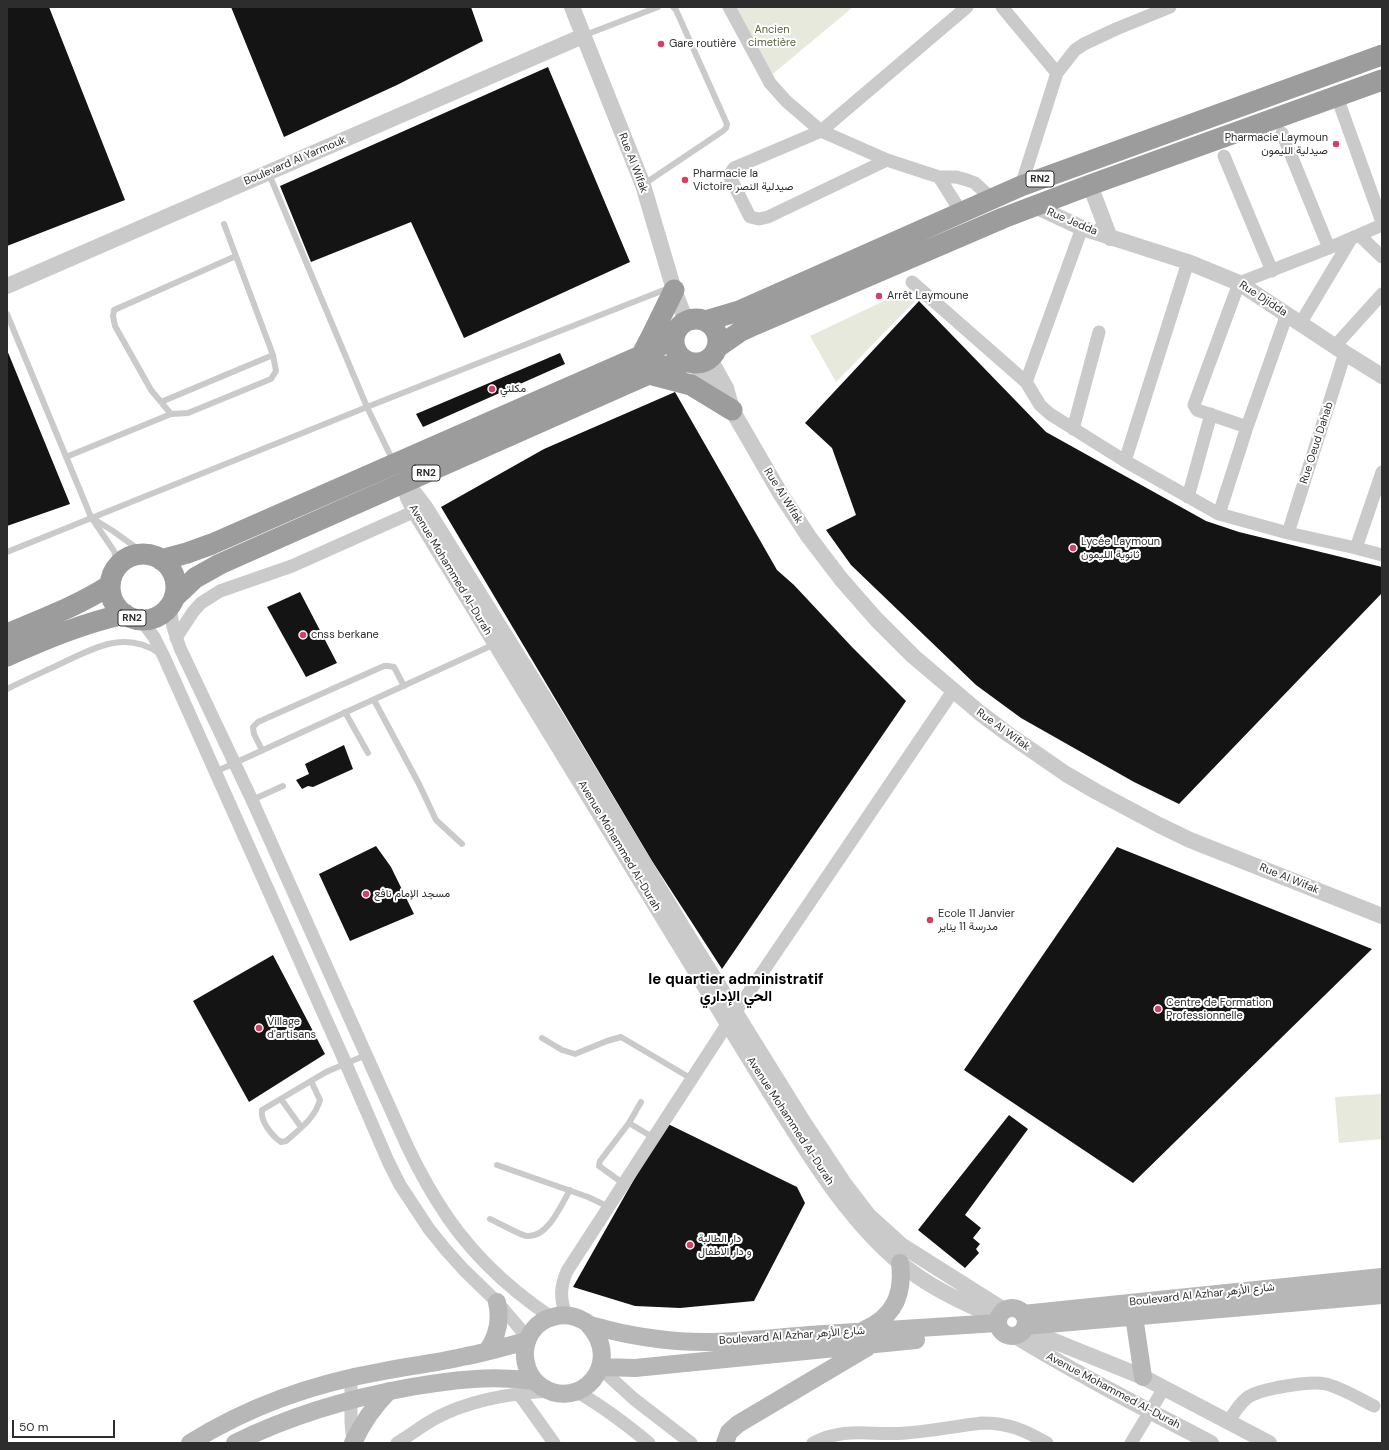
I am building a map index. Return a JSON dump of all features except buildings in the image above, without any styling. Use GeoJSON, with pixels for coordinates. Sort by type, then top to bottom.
{"type":"FeatureCollection","features":[{"type":"Feature","properties":{"kind":"highway","name":"RN2"},"geometry":{"type":"LineString","coordinates":[[7,656],[68,630],[93,622],[133,617],[149,619],[158,616],[165,612],[184,587],[207,570],[404,483],[645,365],[660,347],[688,326],[739,311],[1021,186],[1382,55]]}},
{"type":"Feature","properties":{"kind":"highway","name":"RN2"},"geometry":{"type":"LineString","coordinates":[[7,634],[79,603],[113,577],[122,562],[129,558],[137,555],[153,557],[187,553],[212,544],[395,464],[645,365],[674,364],[702,358],[741,331],[954,238],[1090,185],[1382,80]]}},
{"type":"Feature","properties":{"kind":"highway"},"geometry":{"type":"LineString","coordinates":[[673,288],[650,340],[645,365],[691,385],[732,410]]}},
{"type":"Feature","properties":{"kind":"highway"},"geometry":{"type":"LineString","coordinates":[[711,324],[718,335],[702,358],[680,357],[676,351],[674,343],[688,326],[711,324]]}},
{"type":"Feature","properties":{"kind":"highway"},"geometry":{"type":"LineString","coordinates":[[153,557],[168,566],[173,573],[176,589],[172,602]]}},
{"type":"Feature","properties":{"kind":"highway","name":"RN2"},"geometry":{"type":"LineString","coordinates":[[113,577],[111,593],[114,602],[118,609],[133,617]]}},
{"type":"Feature","properties":{"kind":"main road"},"geometry":{"type":"LineString","coordinates":[[860,1332],[873,1326],[885,1317],[894,1305],[900,1292],[902,1278],[900,1263]]}},
{"type":"Feature","properties":{"kind":"main road","name":"Boulevard Al Azhar شارع الأزهر"},"geometry":{"type":"LineString","coordinates":[[600,1368],[635,1368],[873,1344],[1011,1323],[1382,1277]]}},
{"type":"Feature","properties":{"kind":"main road","name":"Boulevard Al Azhar شارع الأزهر"},"geometry":{"type":"LineString","coordinates":[[588,1324],[642,1337],[709,1342],[1134,1316],[1382,1295]]}},
{"type":"Feature","properties":{"kind":"main road"},"geometry":{"type":"LineString","coordinates":[[487,1352],[494,1340],[498,1328],[499,1319],[497,1302]]}},
{"type":"Feature","properties":{"kind":"main road"},"geometry":{"type":"LineString","coordinates":[[559,1316],[582,1320],[588,1324],[595,1331],[601,1344],[602,1357],[600,1368],[590,1383],[576,1391],[567,1393],[550,1391],[535,1381],[527,1369],[525,1362],[525,1348],[527,1340],[537,1325],[559,1316]]}},
{"type":"Feature","properties":{"kind":"main road"},"geometry":{"type":"LineString","coordinates":[[1134,1316],[1143,1376]]}},
{"type":"Feature","properties":{"kind":"main road"},"geometry":{"type":"LineString","coordinates":[[190,1443],[224,1422],[260,1406],[318,1386],[384,1371],[441,1362],[487,1352],[527,1340]]}},
{"type":"Feature","properties":{"kind":"main road"},"geometry":{"type":"LineString","coordinates":[[725,1443],[726,1437],[733,1427],[873,1344]]}},
{"type":"Feature","properties":{"kind":"main road"},"geometry":{"type":"LineString","coordinates":[[235,1443],[299,1415],[350,1400],[389,1391],[472,1378],[535,1381]]}},
{"type":"Feature","properties":{"kind":"main road"},"geometry":{"type":"LineString","coordinates":[[353,1443],[372,1410],[389,1391]]}},
{"type":"Feature","properties":{"kind":"street","name":"Rue Al Wifak"},"geometry":{"type":"LineString","coordinates":[[572,7],[643,185],[673,288],[688,326]]}},
{"type":"Feature","properties":{"kind":"street"},"geometry":{"type":"LineString","coordinates":[[729,7],[770,83],[786,102],[821,131],[887,160],[939,177],[956,177],[975,183],[992,199]]}},
{"type":"Feature","properties":{"kind":"street"},"geometry":{"type":"LineString","coordinates":[[887,160],[768,217],[759,219],[750,217],[729,174],[734,168],[821,131],[967,7]]}},
{"type":"Feature","properties":{"kind":"street"},"geometry":{"type":"LineString","coordinates":[[1002,7],[1057,73]]}},
{"type":"Feature","properties":{"kind":"street"},"geometry":{"type":"LineString","coordinates":[[1021,186],[1057,73],[1075,50],[1084,44],[1116,29],[1170,7]]}},
{"type":"Feature","properties":{"kind":"street","name":"Boulevard Al Yarmouk"},"geometry":{"type":"LineString","coordinates":[[7,286],[583,36]]}},
{"type":"Feature","properties":{"kind":"street"},"geometry":{"type":"LineString","coordinates":[[1247,427],[1197,410],[1194,405],[1239,282],[1272,271],[1329,248],[1382,223],[1337,97]]}},
{"type":"Feature","properties":{"kind":"street"},"geometry":{"type":"LineString","coordinates":[[1282,133],[1329,248]]}},
{"type":"Feature","properties":{"kind":"street"},"geometry":{"type":"LineString","coordinates":[[1224,156],[1272,271]]}},
{"type":"Feature","properties":{"kind":"street"},"geometry":{"type":"LineString","coordinates":[[939,177],[961,212]]}},
{"type":"Feature","properties":{"kind":"street"},"geometry":{"type":"LineString","coordinates":[[1090,185],[1110,238]]}},
{"type":"Feature","properties":{"kind":"street","name":"Rue Jedda"},"geometry":{"type":"LineString","coordinates":[[1035,206],[1082,228],[1110,238]]}},
{"type":"Feature","properties":{"kind":"street"},"geometry":{"type":"LineString","coordinates":[[1026,382],[1082,228]]}},
{"type":"Feature","properties":{"kind":"street"},"geometry":{"type":"LineString","coordinates":[[1355,237],[1382,257]]}},
{"type":"Feature","properties":{"kind":"street"},"geometry":{"type":"LineString","coordinates":[[1300,324],[1355,237]]}},
{"type":"Feature","properties":{"kind":"street","name":"Rue Djidda"},"geometry":{"type":"LineString","coordinates":[[1110,238],[1188,262],[1239,282],[1340,350],[1380,370]]}},
{"type":"Feature","properties":{"kind":"street"},"geometry":{"type":"LineString","coordinates":[[1125,461],[1188,262]]}},
{"type":"Feature","properties":{"kind":"street"},"geometry":{"type":"LineString","coordinates":[[912,282],[1026,382],[1040,405],[1050,414],[1125,461],[1219,514],[1288,533],[1382,555]]}},
{"type":"Feature","properties":{"kind":"street"},"geometry":{"type":"LineString","coordinates":[[1340,350],[1382,294]]}},
{"type":"Feature","properties":{"kind":"street"},"geometry":{"type":"LineString","coordinates":[[1219,514],[1247,427],[1287,314]]}},
{"type":"Feature","properties":{"kind":"street"},"geometry":{"type":"LineString","coordinates":[[1073,429],[1098,332]]}},
{"type":"Feature","properties":{"kind":"street","name":"Rue Oeud Dahab"},"geometry":{"type":"LineString","coordinates":[[1288,533],[1340,350]]}},
{"type":"Feature","properties":{"kind":"street","name":"Rue Al Wifak"},"geometry":{"type":"LineString","coordinates":[[702,358],[703,377],[732,410],[780,493],[809,537],[841,579],[881,624],[913,656],[953,691],[991,722],[1072,778],[1127,809],[1190,840],[1382,916]]}},
{"type":"Feature","properties":{"kind":"street"},"geometry":{"type":"LineString","coordinates":[[1188,497],[1211,414]]}},
{"type":"Feature","properties":{"kind":"street"},"geometry":{"type":"LineString","coordinates":[[1356,548],[1382,472]]}},
{"type":"Feature","properties":{"kind":"street","name":"Avenue Mohammed Al-Durah"},"geometry":{"type":"LineString","coordinates":[[404,483],[408,498],[420,509],[732,1017],[843,1182],[869,1216],[900,1245],[1011,1323],[1057,1362],[1211,1443]]}},
{"type":"Feature","properties":{"kind":"street"},"geometry":{"type":"LineString","coordinates":[[176,638],[193,612],[201,603],[220,591],[292,566],[420,509]]}},
{"type":"Feature","properties":{"kind":"street"},"geometry":{"type":"LineString","coordinates":[[172,602],[172,622],[176,638],[252,800],[410,1153],[423,1178],[453,1224],[470,1246],[515,1290],[559,1316],[563,1280],[567,1271],[732,1017],[953,691]]}},
{"type":"Feature","properties":{"kind":"street"},"geometry":{"type":"LineString","coordinates":[[133,617],[154,637],[164,657],[388,1161],[414,1208],[446,1250],[497,1302],[527,1340]]}},
{"type":"Feature","properties":{"kind":"street","name":"Avenue Mohammed Al-Durah"},"geometry":{"type":"LineString","coordinates":[[732,1017],[798,1137],[831,1186],[859,1222],[900,1263],[947,1294],[1011,1323],[1143,1376],[1269,1443]]}},
{"type":"Feature","properties":{"kind":"street"},"geometry":{"type":"LineString","coordinates":[[600,1368],[634,1399],[691,1443]]}},
{"type":"Feature","properties":{"kind":"street"},"geometry":{"type":"LineString","coordinates":[[351,1378],[350,1400],[353,1443]]}},
{"type":"Feature","properties":{"kind":"street"},"geometry":{"type":"LineString","coordinates":[[1229,1422],[1235,1410],[1241,1403],[1254,1394],[1262,1391],[1307,1383],[1332,1386],[1374,1406]]}},
{"type":"Feature","properties":{"kind":"street"},"geometry":{"type":"LineString","coordinates":[[1131,1443],[1164,1388]]}},
{"type":"Feature","properties":{"kind":"street"},"geometry":{"type":"LineString","coordinates":[[398,1443],[437,1418],[470,1404],[519,1394],[550,1391]]}},
{"type":"Feature","properties":{"kind":"street"},"geometry":{"type":"LineString","coordinates":[[576,1391],[616,1416],[649,1443]]}},
{"type":"Feature","properties":{"kind":"street"},"geometry":{"type":"LineString","coordinates":[[519,1394],[554,1443]]}},
{"type":"Feature","properties":{"kind":"street"},"geometry":{"type":"LineString","coordinates":[[813,1443],[830,1436],[848,1432],[908,1433],[982,1423],[1002,1424],[1020,1429],[1047,1443]]}},
{"type":"Feature","properties":{"kind":"lane"},"geometry":{"type":"LineString","coordinates":[[583,36],[658,7]]}},
{"type":"Feature","properties":{"kind":"lane"},"geometry":{"type":"LineString","coordinates":[[643,185],[723,131],[727,124],[676,10],[673,7]]}},
{"type":"Feature","properties":{"kind":"lane"},"geometry":{"type":"LineString","coordinates":[[268,172],[367,407],[395,464]]}},
{"type":"Feature","properties":{"kind":"lane"},"geometry":{"type":"LineString","coordinates":[[66,457],[171,414],[188,413],[271,379],[276,371],[273,355],[224,224]]}},
{"type":"Feature","properties":{"kind":"lane"},"geometry":{"type":"LineString","coordinates":[[171,414],[151,390],[115,326],[113,316],[114,310],[236,256]]}},
{"type":"Feature","properties":{"kind":"lane"},"geometry":{"type":"LineString","coordinates":[[7,552],[367,407],[673,288]]}},
{"type":"Feature","properties":{"kind":"lane"},"geometry":{"type":"LineString","coordinates":[[7,314],[91,517],[114,552],[116,557],[113,577]]}},
{"type":"Feature","properties":{"kind":"lane"},"geometry":{"type":"LineString","coordinates":[[161,402],[273,355]]}},
{"type":"Feature","properties":{"kind":"lane"},"geometry":{"type":"LineString","coordinates":[[91,517],[153,557]]}},
{"type":"Feature","properties":{"kind":"lane"},"geometry":{"type":"LineString","coordinates":[[214,772],[500,641]]}},
{"type":"Feature","properties":{"kind":"lane"},"geometry":{"type":"LineString","coordinates":[[7,689],[104,644],[124,642],[135,643],[155,650],[164,657]]}},
{"type":"Feature","properties":{"kind":"lane"},"geometry":{"type":"LineString","coordinates":[[262,750],[252,731],[253,727],[258,722],[388,666],[391,666],[396,670],[404,686]]}},
{"type":"Feature","properties":{"kind":"lane"},"geometry":{"type":"LineString","coordinates":[[374,700],[419,784],[436,820],[462,844]]}},
{"type":"Feature","properties":{"kind":"lane"},"geometry":{"type":"LineString","coordinates":[[345,712],[368,753]]}},
{"type":"Feature","properties":{"kind":"lane"},"geometry":{"type":"LineString","coordinates":[[252,800],[283,786]]}},
{"type":"Feature","properties":{"kind":"lane"},"geometry":{"type":"LineString","coordinates":[[542,1038],[562,1050],[575,1054],[621,1037],[692,1079]]}},
{"type":"Feature","properties":{"kind":"lane"},"geometry":{"type":"LineString","coordinates":[[311,1081],[320,1100],[318,1107],[311,1118],[286,1141],[281,1142],[277,1140],[261,1116],[262,1110],[326,1072],[366,1055]]}},
{"type":"Feature","properties":{"kind":"lane"},"geometry":{"type":"LineString","coordinates":[[281,1099],[301,1127]]}},
{"type":"Feature","properties":{"kind":"lane"},"geometry":{"type":"LineString","coordinates":[[624,1184],[599,1166],[600,1162],[629,1123],[641,1102]]}},
{"type":"Feature","properties":{"kind":"lane"},"geometry":{"type":"LineString","coordinates":[[629,1123],[654,1138]]}},
{"type":"Feature","properties":{"kind":"lane"},"geometry":{"type":"LineString","coordinates":[[497,1165],[570,1190],[609,1207]]}},
{"type":"Feature","properties":{"kind":"lane"},"geometry":{"type":"LineString","coordinates":[[490,1219],[527,1236],[537,1234],[544,1230],[556,1215],[570,1190]]}},
{"type":"Feature","properties":{"kind":"green space","name":"Ancien cimetière"},"geometry":{"type":"Polygon","coordinates":[[[725,7],[853,7],[763,82],[725,7]]]}},
{"type":"Feature","properties":{"kind":"green space"},"geometry":{"type":"Polygon","coordinates":[[[903,292],[915,301],[836,382],[810,336],[903,292]]]}},
{"type":"Feature","properties":{"kind":"green space"},"geometry":{"type":"Polygon","coordinates":[[[1382,1094],[1382,1139],[1339,1143],[1335,1097],[1382,1094]]]}},
{"type":"Feature","properties":{"kind":"place","name":"Gare routière"},"geometry":{"type":"Point","coordinates":[661,44]}},
{"type":"Feature","properties":{"kind":"place","name":"Pharmacie Laymoun صيدلية الليمون"},"geometry":{"type":"Point","coordinates":[1336,144]}},
{"type":"Feature","properties":{"kind":"place","name":"Pharmacie la Victoire صيدلية النصر"},"geometry":{"type":"Point","coordinates":[685,180]}},
{"type":"Feature","properties":{"kind":"place","name":"Arrêt Laymoune"},"geometry":{"type":"Point","coordinates":[879,296]}},
{"type":"Feature","properties":{"kind":"place","name":"مكلتي"},"geometry":{"type":"Point","coordinates":[492,389]}},
{"type":"Feature","properties":{"kind":"place","name":"Lycée Laymoun ثانوية الليمون"},"geometry":{"type":"Point","coordinates":[1073,548]}},
{"type":"Feature","properties":{"kind":"place","name":"cnss berkane"},"geometry":{"type":"Point","coordinates":[303,635]}},
{"type":"Feature","properties":{"kind":"place","name":"مسجد الإمام نافع"},"geometry":{"type":"Point","coordinates":[366,894]}},
{"type":"Feature","properties":{"kind":"place","name":"Ecole 11 Janvier مدرسة 11 يناير"},"geometry":{"type":"Point","coordinates":[930,920]}},
{"type":"Feature","properties":{"kind":"place","name":"Centre de Formation Professionnelle"},"geometry":{"type":"Point","coordinates":[1158,1009]}},
{"type":"Feature","properties":{"kind":"place","name":"Village d'artisans"},"geometry":{"type":"Point","coordinates":[259,1028]}},
{"type":"Feature","properties":{"kind":"place","name":"دار الطالبة و دار الاطفال"},"geometry":{"type":"Point","coordinates":[690,1245]}},
{"type":"Feature","properties":{"kind":"district","name":"le quartier administratif الحي الإداري"},"geometry":{"type":"Point","coordinates":[736,988]}}]}
